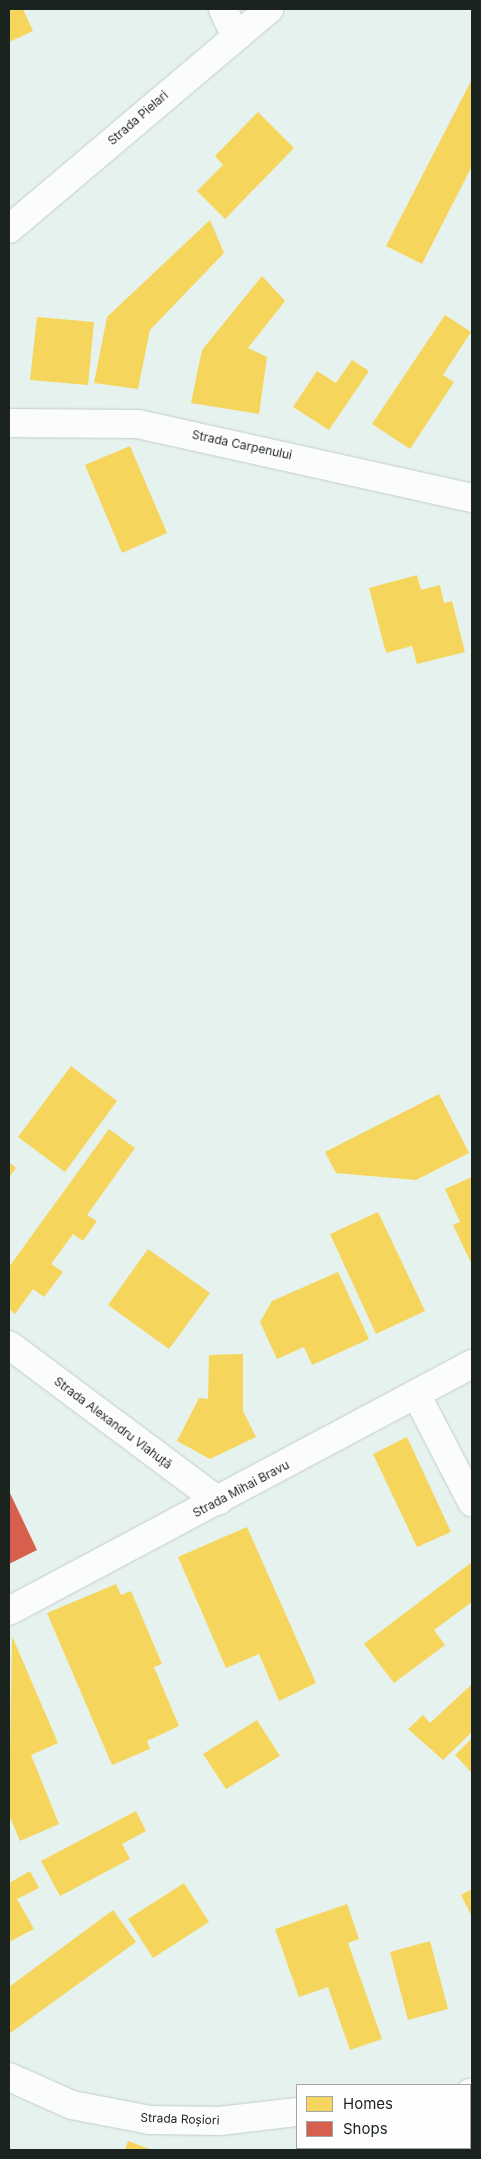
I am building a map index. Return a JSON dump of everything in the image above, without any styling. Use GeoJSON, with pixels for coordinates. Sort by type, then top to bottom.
{"type":"FeatureCollection","features":[{"type":"Feature","properties":{"kind":"street"},"geometry":{"type":"LineString","coordinates":[[223,9],[234,35]]}},
{"type":"Feature","properties":{"kind":"street","name":"Strada Pielari"},"geometry":{"type":"LineString","coordinates":[[9,229],[234,35],[269,9]]}},
{"type":"Feature","properties":{"kind":"street","name":"Strada Carpenului"},"geometry":{"type":"LineString","coordinates":[[9,423],[138,424],[472,498]]}},
{"type":"Feature","properties":{"kind":"street","name":"Strada Alexandru Vlahuță"},"geometry":{"type":"LineString","coordinates":[[9,1345],[218,1501]]}},
{"type":"Feature","properties":{"kind":"street","name":"Strada Mihai Bravu"},"geometry":{"type":"LineString","coordinates":[[9,1611],[472,1364]]}},
{"type":"Feature","properties":{"kind":"street"},"geometry":{"type":"LineString","coordinates":[[416,1394],[472,1502]]}},
{"type":"Feature","properties":{"kind":"street","name":"Strada Roșiori"},"geometry":{"type":"LineString","coordinates":[[9,2077],[72,2105],[150,2120],[220,2121],[296,2112]]}},
{"type":"Feature","properties":{"kind":"building: Homes"},"geometry":{"type":"Polygon","coordinates":[[[9,9],[23,9],[33,31],[9,42],[9,9]]]}},
{"type":"Feature","properties":{"kind":"building: Homes"},"geometry":{"type":"Polygon","coordinates":[[[472,79],[472,166],[422,264],[386,246],[472,79]]]}},
{"type":"Feature","properties":{"kind":"building: Homes"},"geometry":{"type":"Polygon","coordinates":[[[258,112],[294,148],[225,219],[197,191],[223,165],[215,156],[258,112]]]}},
{"type":"Feature","properties":{"kind":"building: Homes"},"geometry":{"type":"Polygon","coordinates":[[[210,220],[224,253],[150,330],[138,389],[94,383],[107,317],[210,220]]]}},
{"type":"Feature","properties":{"kind":"building: Homes"},"geometry":{"type":"Polygon","coordinates":[[[262,276],[285,301],[248,348],[267,357],[259,414],[191,403],[202,350],[262,276]]]}},
{"type":"Feature","properties":{"kind":"building: Homes"},"geometry":{"type":"Polygon","coordinates":[[[445,315],[471,332],[443,375],[454,382],[410,449],[372,424],[445,315]]]}},
{"type":"Feature","properties":{"kind":"building: Homes"},"geometry":{"type":"Polygon","coordinates":[[[37,317],[94,322],[88,385],[30,380],[37,317]]]}},
{"type":"Feature","properties":{"kind":"building: Homes"},"geometry":{"type":"Polygon","coordinates":[[[352,360],[369,371],[329,430],[293,407],[317,371],[336,383],[352,360]]]}},
{"type":"Feature","properties":{"kind":"building: Homes"},"geometry":{"type":"Polygon","coordinates":[[[130,446],[167,533],[122,553],[85,465],[130,446]]]}},
{"type":"Feature","properties":{"kind":"building: Homes"},"geometry":{"type":"Polygon","coordinates":[[[417,575],[421,590],[440,585],[444,603],[452,601],[465,652],[417,664],[412,646],[386,653],[369,588],[417,575]]]}},
{"type":"Feature","properties":{"kind":"building: Homes"},"geometry":{"type":"Polygon","coordinates":[[[71,1066],[117,1101],[65,1172],[18,1137],[71,1066]]]}},
{"type":"Feature","properties":{"kind":"building: Homes"},"geometry":{"type":"Polygon","coordinates":[[[439,1094],[469,1153],[416,1180],[336,1173],[325,1152],[439,1094]]]}},
{"type":"Feature","properties":{"kind":"building: Homes"},"geometry":{"type":"Polygon","coordinates":[[[109,1129],[135,1148],[87,1215],[97,1221],[83,1241],[73,1234],[51,1264],[63,1272],[44,1297],[33,1289],[15,1314],[9,1309],[9,1267],[109,1129]]]}},
{"type":"Feature","properties":{"kind":"building: Homes"},"geometry":{"type":"Polygon","coordinates":[[[9,1162],[16,1168],[9,1177],[9,1162]]]}},
{"type":"Feature","properties":{"kind":"building: Homes"},"geometry":{"type":"Polygon","coordinates":[[[472,1177],[472,1265],[453,1225],[460,1222],[445,1189],[472,1177]]]}},
{"type":"Feature","properties":{"kind":"building: Homes"},"geometry":{"type":"Polygon","coordinates":[[[378,1212],[425,1311],[376,1334],[330,1234],[378,1212]]]}},
{"type":"Feature","properties":{"kind":"building: Homes"},"geometry":{"type":"Polygon","coordinates":[[[148,1249],[210,1293],[169,1349],[108,1305],[148,1249]]]}},
{"type":"Feature","properties":{"kind":"building: Homes"},"geometry":{"type":"Polygon","coordinates":[[[338,1272],[369,1339],[312,1365],[304,1347],[277,1359],[260,1322],[272,1301],[338,1272]]]}},
{"type":"Feature","properties":{"kind":"building: Homes"},"geometry":{"type":"Polygon","coordinates":[[[243,1354],[243,1411],[256,1437],[210,1459],[177,1441],[199,1398],[208,1399],[209,1355],[243,1354]]]}},
{"type":"Feature","properties":{"kind":"building: Homes"},"geometry":{"type":"Polygon","coordinates":[[[407,1437],[451,1532],[417,1547],[373,1454],[407,1437]]]}},
{"type":"Feature","properties":{"kind":"building: Homes"},"geometry":{"type":"Polygon","coordinates":[[[247,1527],[316,1683],[279,1701],[259,1654],[226,1668],[178,1557],[247,1527]]]}},
{"type":"Feature","properties":{"kind":"building: Homes"},"geometry":{"type":"Polygon","coordinates":[[[472,1562],[472,1602],[434,1630],[445,1645],[394,1683],[364,1644],[472,1562]]]}},
{"type":"Feature","properties":{"kind":"building: Homes"},"geometry":{"type":"Polygon","coordinates":[[[116,1584],[121,1595],[131,1591],[162,1664],[154,1667],[179,1726],[147,1741],[150,1749],[112,1765],[47,1613],[116,1584]]]}},
{"type":"Feature","properties":{"kind":"building: Homes"},"geometry":{"type":"Polygon","coordinates":[[[12,1636],[58,1743],[31,1755],[59,1824],[20,1841],[9,1815],[12,1636]]]}},
{"type":"Feature","properties":{"kind":"building: Homes"},"geometry":{"type":"Polygon","coordinates":[[[472,1684],[472,1732],[443,1760],[408,1729],[423,1715],[430,1723],[472,1684]]]}},
{"type":"Feature","properties":{"kind":"building: Homes"},"geometry":{"type":"Polygon","coordinates":[[[257,1720],[280,1756],[226,1789],[203,1754],[257,1720]]]}},
{"type":"Feature","properties":{"kind":"building: Homes"},"geometry":{"type":"Polygon","coordinates":[[[472,1738],[472,1773],[455,1755],[472,1738]]]}},
{"type":"Feature","properties":{"kind":"building: Homes"},"geometry":{"type":"Polygon","coordinates":[[[136,1811],[146,1831],[122,1844],[130,1859],[60,1896],[41,1861],[136,1811]]]}},
{"type":"Feature","properties":{"kind":"building: Homes"},"geometry":{"type":"Polygon","coordinates":[[[30,1871],[39,1888],[17,1899],[34,1929],[9,1942],[9,1883],[30,1871]]]}},
{"type":"Feature","properties":{"kind":"building: Homes"},"geometry":{"type":"Polygon","coordinates":[[[184,1883],[209,1922],[153,1958],[128,1919],[184,1883]]]}},
{"type":"Feature","properties":{"kind":"building: Homes"},"geometry":{"type":"Polygon","coordinates":[[[472,1889],[472,1917],[461,1895],[472,1889]]]}},
{"type":"Feature","properties":{"kind":"building: Homes"},"geometry":{"type":"Polygon","coordinates":[[[347,1904],[359,1939],[348,1943],[382,2039],[350,2050],[328,1987],[299,1997],[275,1929],[347,1904]]]}},
{"type":"Feature","properties":{"kind":"building: Homes"},"geometry":{"type":"Polygon","coordinates":[[[113,1910],[136,1942],[9,2034],[9,1987],[113,1910]]]}},
{"type":"Feature","properties":{"kind":"building: Homes"},"geometry":{"type":"Polygon","coordinates":[[[430,1941],[448,2009],[408,2020],[390,1952],[430,1941]]]}},
{"type":"Feature","properties":{"kind":"building: Homes"},"geometry":{"type":"Polygon","coordinates":[[[128,2141],[152,2150],[125,2150],[128,2141]]]}},
{"type":"Feature","properties":{"kind":"building: Homes"},"geometry":{"type":"Polygon","coordinates":[[[400,2149],[458,2150],[401,2150],[400,2149]]]}},
{"type":"Feature","properties":{"kind":"building: Shops"},"geometry":{"type":"Polygon","coordinates":[[[9,1491],[37,1550],[9,1564],[9,1491]]]}}]}
